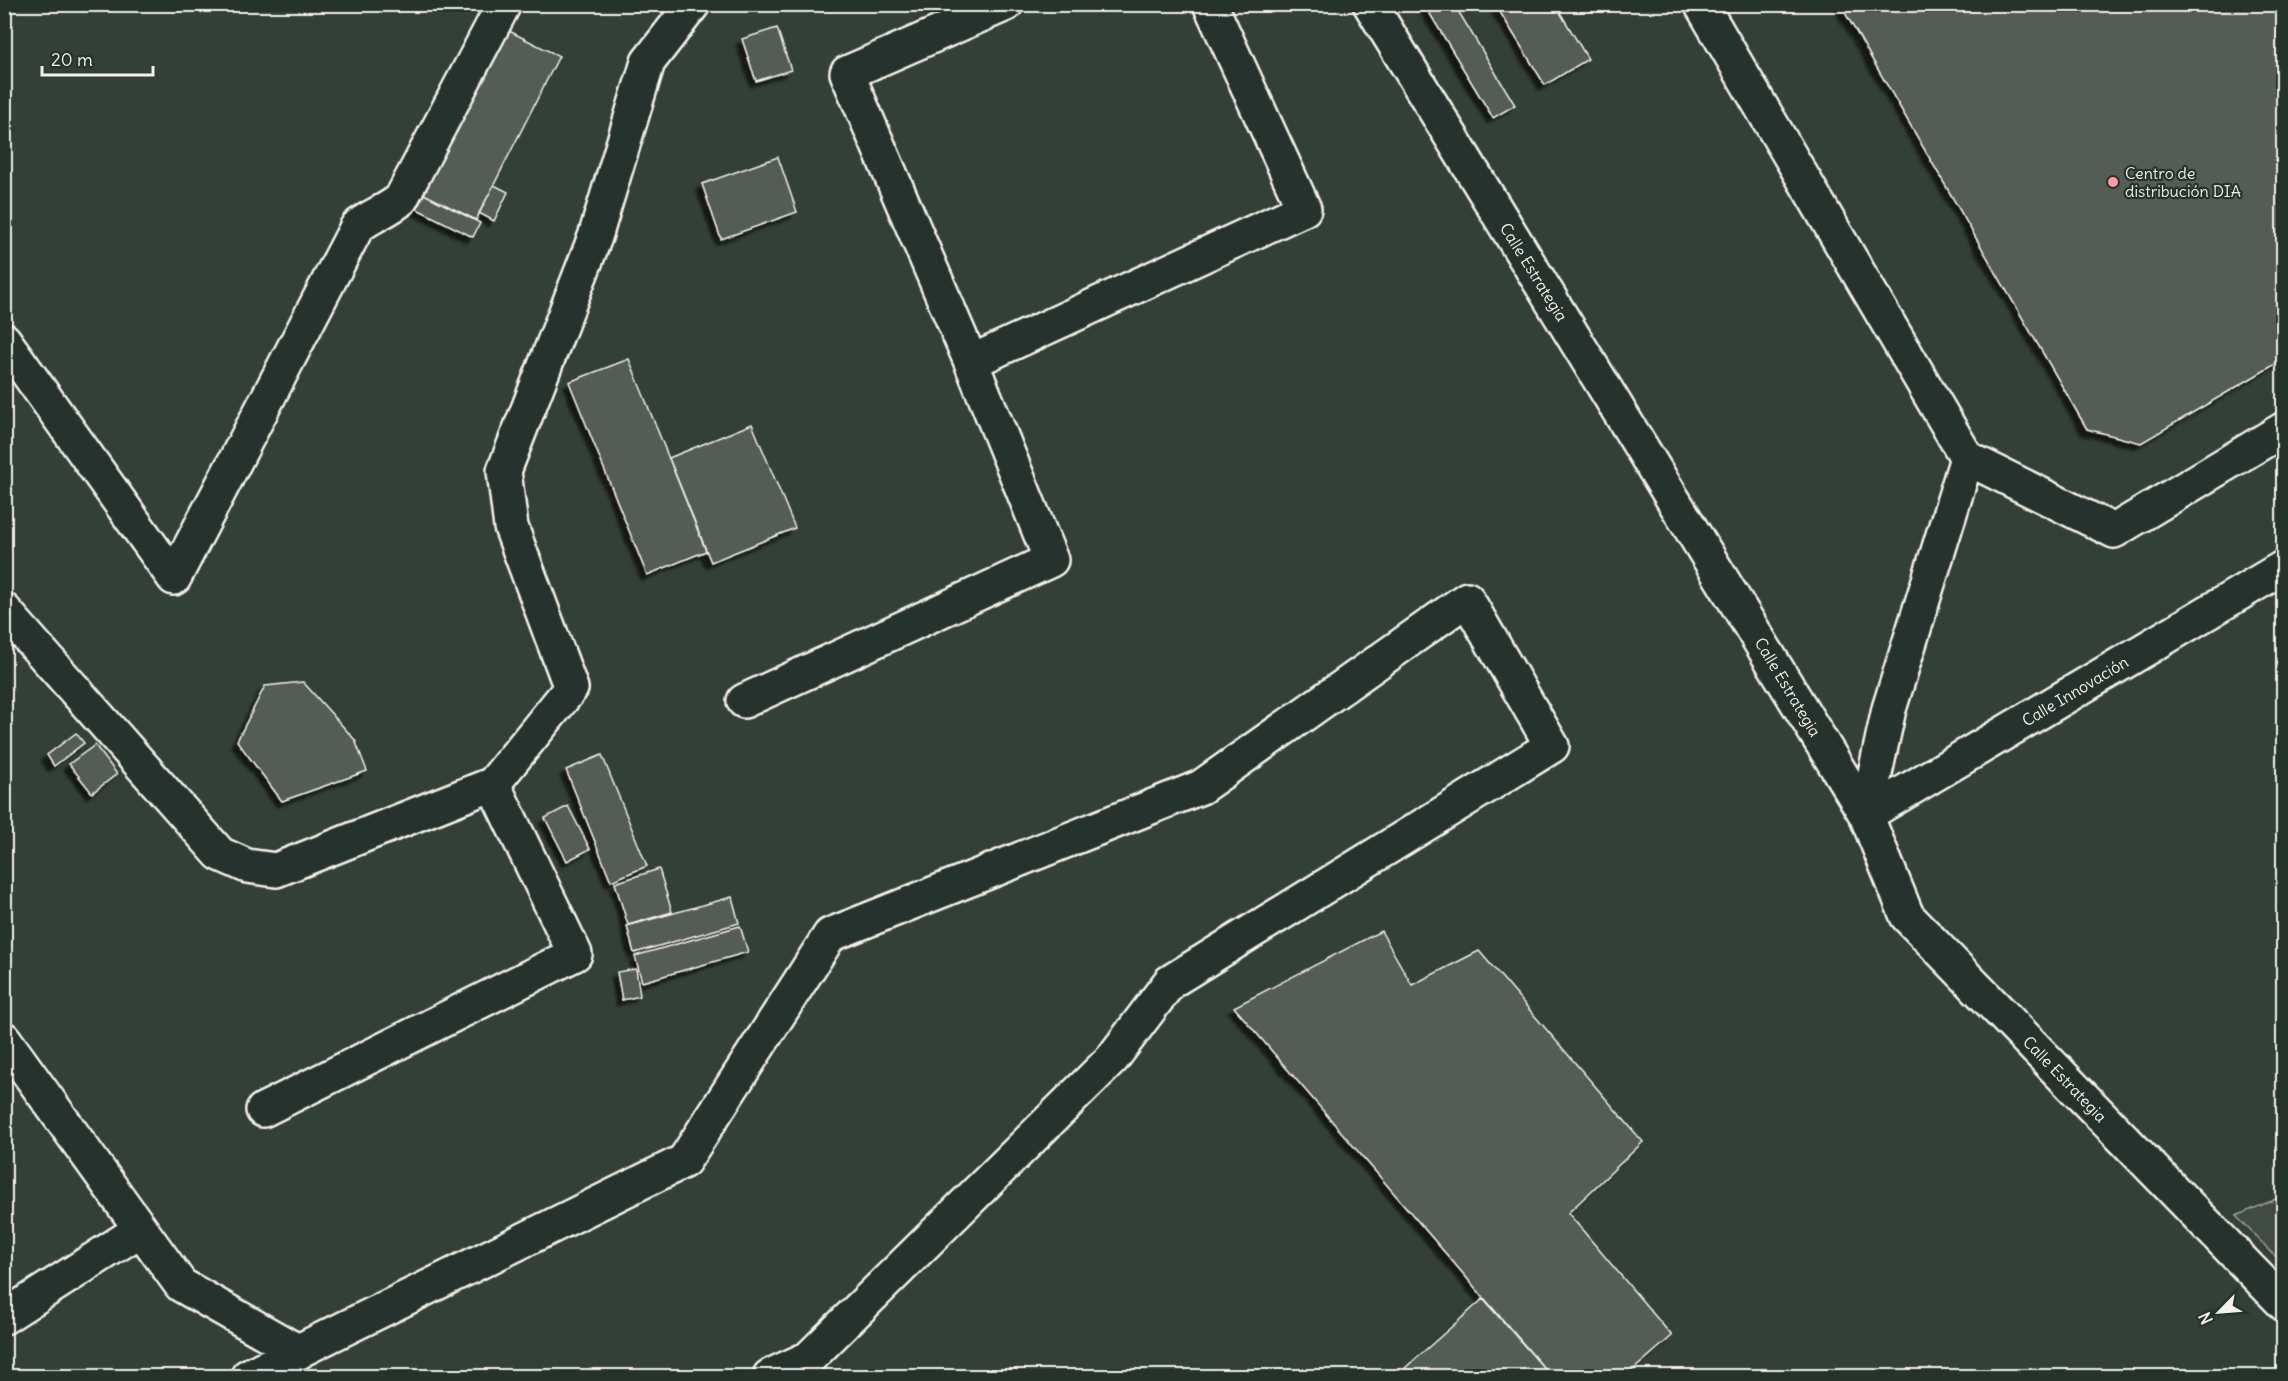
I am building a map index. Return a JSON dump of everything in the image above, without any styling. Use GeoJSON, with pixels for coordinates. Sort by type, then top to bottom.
{"type":"FeatureCollection","features":[{"type":"Feature","properties":{"kind":"street"},"geometry":{"type":"LineString","coordinates":[[4,340],[174,578],[357,227],[366,219],[391,208],[401,199],[504,4]]}},
{"type":"Feature","properties":{"kind":"street"},"geometry":{"type":"LineString","coordinates":[[4,610],[220,854],[247,866],[276,870],[493,784],[571,688],[511,527],[504,471],[595,237],[648,62],[693,4]]}},
{"type":"Feature","properties":{"kind":"street"},"geometry":{"type":"LineString","coordinates":[[744,701],[1051,560],[971,362],[847,73],[1006,4]]}},
{"type":"Feature","properties":{"kind":"street"},"geometry":{"type":"LineString","coordinates":[[971,362],[1304,209],[1210,4]]}},
{"type":"Feature","properties":{"kind":"street","name":"Calle Estrategia"},"geometry":{"type":"LineString","coordinates":[[1370,4],[1866,814],[1907,916],[2283,1304]]}},
{"type":"Feature","properties":{"kind":"street"},"geometry":{"type":"LineString","coordinates":[[1701,4],[1967,458],[2114,531],[2283,429]]}},
{"type":"Feature","properties":{"kind":"street"},"geometry":{"type":"LineString","coordinates":[[1866,814],[1889,709],[1967,458]]}},
{"type":"Feature","properties":{"kind":"street","name":"Calle Innovación"},"geometry":{"type":"LineString","coordinates":[[1866,814],[2283,567]]}},
{"type":"Feature","properties":{"kind":"street"},"geometry":{"type":"LineString","coordinates":[[248,1377],[684,1161],[830,935],[1201,787],[1467,599],[1552,746],[1170,982],[1112,1059],[811,1367],[770,1377]]}},
{"type":"Feature","properties":{"kind":"street"},"geometry":{"type":"LineString","coordinates":[[263,1110],[574,954],[493,784]]}},
{"type":"Feature","properties":{"kind":"street"},"geometry":{"type":"LineString","coordinates":[[4,1039],[181,1285],[299,1352]]}},
{"type":"Feature","properties":{"kind":"street"},"geometry":{"type":"LineString","coordinates":[[4,1317],[140,1230]]}},
{"type":"Feature","properties":{"kind":"shaded area"},"geometry":{"type":"Polygon","coordinates":[[[5,5],[2283,5],[2283,1376],[5,1376],[5,5]]]}},
{"type":"Feature","properties":{"kind":"shaded area"},"geometry":{"type":"Polygon","coordinates":[[[2283,1196],[2283,1264],[2236,1216],[2283,1196]]]}},
{"type":"Feature","properties":{"kind":"building"},"geometry":{"type":"Polygon","coordinates":[[[1424,4],[1454,4],[1515,105],[1493,118],[1424,4]]]}},
{"type":"Feature","properties":{"kind":"building"},"geometry":{"type":"Polygon","coordinates":[[[1495,4],[1555,4],[1588,59],[1545,85],[1495,4]]]}},
{"type":"Feature","properties":{"kind":"building","name":"Centro de distribución DIA"},"geometry":{"type":"Polygon","coordinates":[[[1840,4],[2284,4],[2284,359],[2141,443],[2087,429],[1840,4]]]}},
{"type":"Feature","properties":{"kind":"building"},"geometry":{"type":"Polygon","coordinates":[[[777,28],[791,70],[756,81],[742,39],[777,28]]]}},
{"type":"Feature","properties":{"kind":"building"},"geometry":{"type":"Polygon","coordinates":[[[507,30],[559,56],[476,220],[424,194],[507,30]]]}},
{"type":"Feature","properties":{"kind":"building"},"geometry":{"type":"Polygon","coordinates":[[[778,157],[797,212],[721,239],[702,184],[778,157]]]}},
{"type":"Feature","properties":{"kind":"building"},"geometry":{"type":"Polygon","coordinates":[[[494,185],[508,192],[494,221],[479,213],[494,185]]]}},
{"type":"Feature","properties":{"kind":"building"},"geometry":{"type":"Polygon","coordinates":[[[424,194],[480,223],[473,237],[417,209],[424,194]]]}},
{"type":"Feature","properties":{"kind":"building"},"geometry":{"type":"Polygon","coordinates":[[[629,359],[706,551],[647,575],[569,382],[629,359]]]}},
{"type":"Feature","properties":{"kind":"building"},"geometry":{"type":"Polygon","coordinates":[[[752,424],[795,528],[711,562],[669,458],[752,424]]]}},
{"type":"Feature","properties":{"kind":"building"},"geometry":{"type":"Polygon","coordinates":[[[303,682],[355,740],[367,771],[282,801],[237,741],[265,686],[303,682]]]}},
{"type":"Feature","properties":{"kind":"building"},"geometry":{"type":"Polygon","coordinates":[[[76,733],[84,743],[54,766],[47,755],[76,733]]]}},
{"type":"Feature","properties":{"kind":"building"},"geometry":{"type":"Polygon","coordinates":[[[95,745],[117,774],[92,793],[69,764],[95,745]]]}},
{"type":"Feature","properties":{"kind":"building"},"geometry":{"type":"Polygon","coordinates":[[[602,755],[647,866],[611,881],[566,770],[602,755]]]}},
{"type":"Feature","properties":{"kind":"building"},"geometry":{"type":"Polygon","coordinates":[[[568,806],[590,849],[567,861],[545,818],[568,806]]]}},
{"type":"Feature","properties":{"kind":"building"},"geometry":{"type":"Polygon","coordinates":[[[659,869],[672,912],[628,925],[615,883],[659,869]]]}},
{"type":"Feature","properties":{"kind":"building"},"geometry":{"type":"Polygon","coordinates":[[[732,897],[739,923],[634,953],[627,926],[732,897]]]}},
{"type":"Feature","properties":{"kind":"building"},"geometry":{"type":"Polygon","coordinates":[[[740,926],[748,952],[642,982],[635,956],[740,926]]]}},
{"type":"Feature","properties":{"kind":"building"},"geometry":{"type":"Polygon","coordinates":[[[1381,931],[1412,985],[1479,951],[1643,1142],[1568,1213],[1672,1336],[1626,1376],[1551,1376],[1234,1007],[1381,931]]]}},
{"type":"Feature","properties":{"kind":"building"},"geometry":{"type":"Polygon","coordinates":[[[636,969],[640,996],[622,1000],[617,972],[636,969]]]}},
{"type":"Feature","properties":{"kind":"building"},"geometry":{"type":"Polygon","coordinates":[[[1483,1299],[1551,1376],[1412,1376],[1405,1368],[1483,1299]]]}},
{"type":"Feature","properties":{"kind":"place","name":"Centro de distribución DIA"},"geometry":{"type":"Point","coordinates":[2113,182]}}]}
